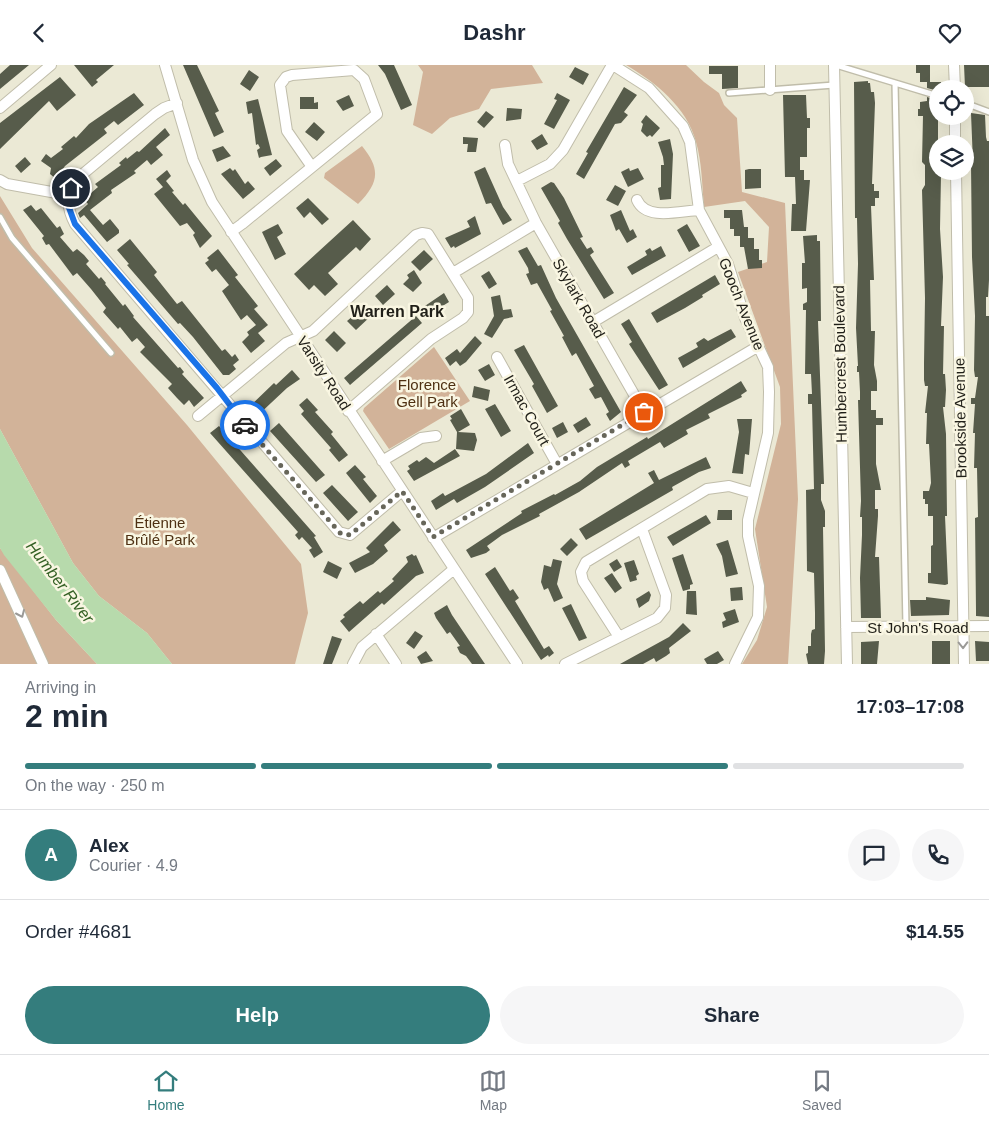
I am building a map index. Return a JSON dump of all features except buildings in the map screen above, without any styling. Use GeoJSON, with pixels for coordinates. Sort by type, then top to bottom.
{"type":"FeatureCollection","features":[{"type":"Feature","properties":{"kind":"street"},"geometry":{"type":"LineString","coordinates":[[0,108],[51,65]]}},
{"type":"Feature","properties":{"kind":"street","name":"Varsity Road"},"geometry":{"type":"LineString","coordinates":[[164,65],[193,159],[205,191],[348,411],[517,664]]}},
{"type":"Feature","properties":{"kind":"street"},"geometry":{"type":"LineString","coordinates":[[517,181],[550,164],[564,150],[613,65]]}},
{"type":"Feature","properties":{"kind":"street","name":"Gooch Avenue"},"geometry":{"type":"LineString","coordinates":[[613,65],[649,88],[683,126],[690,142],[699,210],[728,264],[745,318],[768,367],[770,392],[768,433],[753,493],[748,536],[759,586],[758,617],[735,664]]}},
{"type":"Feature","properties":{"kind":"street"},"geometry":{"type":"LineString","coordinates":[[770,65],[770,90]]}},
{"type":"Feature","properties":{"kind":"street","name":"Humbercrest Boulevard"},"geometry":{"type":"LineString","coordinates":[[835,65],[847,664]]}},
{"type":"Feature","properties":{"kind":"street"},"geometry":{"type":"LineString","coordinates":[[954,65],[955,80]]}},
{"type":"Feature","properties":{"kind":"street"},"geometry":{"type":"LineString","coordinates":[[231,232],[312,167],[377,114],[364,79],[354,70],[292,75],[286,77],[280,85],[287,131],[312,167]]}},
{"type":"Feature","properties":{"kind":"street"},"geometry":{"type":"LineString","coordinates":[[177,103],[155,114],[87,169],[74,183],[68,195],[69,210],[75,224],[223,395],[236,414],[341,534],[350,535],[402,491]]}},
{"type":"Feature","properties":{"kind":"street","name":"Skylark Road"},"geometry":{"type":"LineString","coordinates":[[505,145],[506,160],[536,223],[644,412]]}},
{"type":"Feature","properties":{"kind":"street"},"geometry":{"type":"LineString","coordinates":[[0,180],[7,184],[68,195]]}},
{"type":"Feature","properties":{"kind":"street","name":"Brookside Avenue"},"geometry":{"type":"LineString","coordinates":[[956,180],[964,664]]}},
{"type":"Feature","properties":{"kind":"street"},"geometry":{"type":"LineString","coordinates":[[637,200],[642,209],[648,212],[699,210]]}},
{"type":"Feature","properties":{"kind":"street"},"geometry":{"type":"LineString","coordinates":[[453,273],[536,223]]}},
{"type":"Feature","properties":{"kind":"street"},"geometry":{"type":"LineString","coordinates":[[198,416],[286,343],[313,331],[418,234],[426,233],[431,237],[469,300],[467,315],[431,339],[348,411]]}},
{"type":"Feature","properties":{"kind":"street"},"geometry":{"type":"LineString","coordinates":[[593,322],[718,247]]}},
{"type":"Feature","properties":{"kind":"street"},"geometry":{"type":"LineString","coordinates":[[433,537],[758,347]]}},
{"type":"Feature","properties":{"kind":"street","name":"Irmac Court"},"geometry":{"type":"LineString","coordinates":[[498,357],[557,464]]}},
{"type":"Feature","properties":{"kind":"street"},"geometry":{"type":"LineString","coordinates":[[382,461],[421,438],[436,436]]}},
{"type":"Feature","properties":{"kind":"street"},"geometry":{"type":"LineString","coordinates":[[619,637],[583,581],[581,572],[588,561],[714,487],[729,486],[753,493]]}},
{"type":"Feature","properties":{"kind":"street"},"geometry":{"type":"LineString","coordinates":[[565,664],[658,618],[666,606],[666,595],[642,529]]}},
{"type":"Feature","properties":{"kind":"street"},"geometry":{"type":"LineString","coordinates":[[353,664],[357,653],[376,634],[454,569]]}},
{"type":"Feature","properties":{"kind":"street"},"geometry":{"type":"LineString","coordinates":[[0,570],[43,664]]}},
{"type":"Feature","properties":{"kind":"street","name":"St John's Road"},"geometry":{"type":"LineString","coordinates":[[846,627],[989,626]]}},
{"type":"Feature","properties":{"kind":"street"},"geometry":{"type":"LineString","coordinates":[[376,634],[396,664]]}},
{"type":"Feature","properties":{"kind":"lane"},"geometry":{"type":"LineString","coordinates":[[835,65],[929,94]]}},
{"type":"Feature","properties":{"kind":"lane"},"geometry":{"type":"LineString","coordinates":[[896,83],[906,627]]}},
{"type":"Feature","properties":{"kind":"lane"},"geometry":{"type":"LineString","coordinates":[[729,93],[834,85]]}},
{"type":"Feature","properties":{"kind":"lane"},"geometry":{"type":"LineString","coordinates":[[974,106],[989,111]]}},
{"type":"Feature","properties":{"kind":"lane"},"geometry":{"type":"LineString","coordinates":[[0,217],[12,238],[111,353]]}},
{"type":"Feature","properties":{"kind":"green space"},"geometry":{"type":"Polygon","coordinates":[[[418,65],[532,65],[543,83],[491,89],[479,109],[450,118],[432,134],[413,125],[423,72],[418,65]]]}},
{"type":"Feature","properties":{"kind":"green space"},"geometry":{"type":"Polygon","coordinates":[[[626,65],[686,65],[719,93],[724,105],[737,118],[742,192],[785,203],[798,499],[788,664],[742,664],[757,640],[767,607],[755,529],[781,424],[780,387],[738,272],[767,262],[769,227],[745,201],[704,207],[701,166],[692,129],[669,97],[648,79],[626,65]]]}},
{"type":"Feature","properties":{"kind":"green space"},"geometry":{"type":"Polygon","coordinates":[[[362,146],[372,162],[375,176],[370,189],[358,204],[324,178],[325,173],[362,146]]]}},
{"type":"Feature","properties":{"kind":"green space","name":"Étienne Brûlé Park"},"geometry":{"type":"Polygon","coordinates":[[[0,196],[32,248],[187,425],[301,564],[308,613],[295,664],[172,664],[147,633],[99,596],[73,563],[0,429],[0,196]]]}},
{"type":"Feature","properties":{"kind":"green space","name":"Florence Gell Park"},"geometry":{"type":"Polygon","coordinates":[[[434,347],[470,401],[389,449],[363,411],[364,408],[434,347]]]}},
{"type":"Feature","properties":{"kind":"green space"},"geometry":{"type":"Polygon","coordinates":[[[0,548],[56,620],[97,664],[0,664],[0,548]]]}},
{"type":"Feature","properties":{"kind":"water","name":"Humber River"},"geometry":{"type":"Polygon","coordinates":[[[0,429],[73,563],[99,596],[147,633],[172,664],[97,664],[56,620],[4,555],[0,548],[0,429]]]}},
{"type":"Feature","properties":{"kind":"way so far"},"geometry":{"type":"LineString","coordinates":[[245,425],[341,534],[350,535],[402,491],[433,537],[644,412]]}},
{"type":"Feature","properties":{"kind":"district","name":"Warren Park"},"geometry":{"type":"Point","coordinates":[397,311]}},
{"type":"Feature","properties":{"kind":"route"},"geometry":{"type":"LineString","coordinates":[[71,188],[68,195],[68,205],[75,224],[217,388],[245,425]]}}]}
